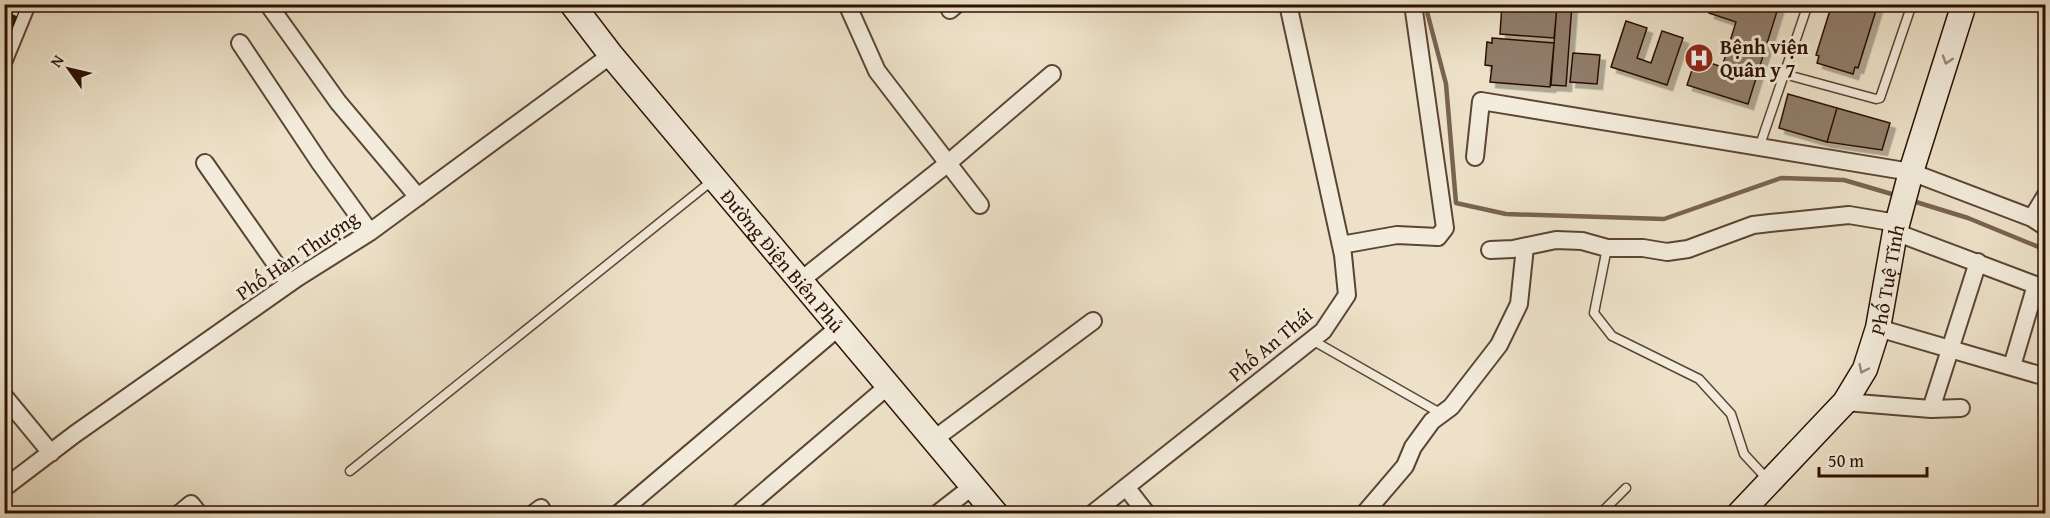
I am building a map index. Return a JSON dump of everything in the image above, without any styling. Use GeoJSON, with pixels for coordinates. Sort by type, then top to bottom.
{"type":"FeatureCollection","features":[{"type":"Feature","properties":{"kind":"main road","name":"Đường Điện Biên Phủ"},"geometry":{"type":"LineString","coordinates":[[573,4],[611,55],[996,513]]}},
{"type":"Feature","properties":{"kind":"main road","name":"Phố Tuệ Tĩnh"},"geometry":{"type":"LineString","coordinates":[[1738,513],[1845,402],[1865,369],[1878,328],[1896,227],[1964,4]]}},
{"type":"Feature","properties":{"kind":"street"},"geometry":{"type":"LineString","coordinates":[[4,16],[9,4]]}},
{"type":"Feature","properties":{"kind":"street"},"geometry":{"type":"LineString","coordinates":[[4,60],[27,4]]}},
{"type":"Feature","properties":{"kind":"street"},"geometry":{"type":"LineString","coordinates":[[268,4],[338,102],[418,197]]}},
{"type":"Feature","properties":{"kind":"street"},"geometry":{"type":"LineString","coordinates":[[847,4],[878,71],[980,205]]}},
{"type":"Feature","properties":{"kind":"street","name":"Phố An Thái"},"geometry":{"type":"LineString","coordinates":[[1092,513],[1323,331],[1347,295],[1341,245],[1288,4]]}},
{"type":"Feature","properties":{"kind":"street"},"geometry":{"type":"LineString","coordinates":[[1341,245],[1398,235],[1438,237],[1445,228],[1413,4]]}},
{"type":"Feature","properties":{"kind":"street"},"geometry":{"type":"LineString","coordinates":[[240,43],[320,164],[370,232]]}},
{"type":"Feature","properties":{"kind":"street","name":"Phố Hàn Thượng"},"geometry":{"type":"LineString","coordinates":[[4,488],[289,283],[370,232],[611,55]]}},
{"type":"Feature","properties":{"kind":"street"},"geometry":{"type":"LineString","coordinates":[[800,281],[947,164],[1052,74]]}},
{"type":"Feature","properties":{"kind":"street"},"geometry":{"type":"LineString","coordinates":[[1475,158],[1481,101],[1760,145],[1911,172],[2039,223],[2046,195]]}},
{"type":"Feature","properties":{"kind":"street"},"geometry":{"type":"LineString","coordinates":[[205,163],[289,283]]}},
{"type":"Feature","properties":{"kind":"street"},"geometry":{"type":"LineString","coordinates":[[1490,250],[1525,247],[1556,240],[1582,241],[1607,248],[1643,248],[1677,252],[1753,225],[1850,215],[1896,227],[2041,287],[2012,366]]}},
{"type":"Feature","properties":{"kind":"street"},"geometry":{"type":"LineString","coordinates":[[1364,513],[1405,466],[1413,447],[1440,413],[1451,407],[1499,345],[1519,304],[1525,247]]}},
{"type":"Feature","properties":{"kind":"street"},"geometry":{"type":"LineString","coordinates":[[1931,409],[1978,262]]}},
{"type":"Feature","properties":{"kind":"street"},"geometry":{"type":"LineString","coordinates":[[933,440],[1093,321]]}},
{"type":"Feature","properties":{"kind":"street"},"geometry":{"type":"LineString","coordinates":[[618,513],[839,327]]}},
{"type":"Feature","properties":{"kind":"street"},"geometry":{"type":"LineString","coordinates":[[1878,328],[1950,347],[2046,377]]}},
{"type":"Feature","properties":{"kind":"street"},"geometry":{"type":"LineString","coordinates":[[738,513],[888,386]]}},
{"type":"Feature","properties":{"kind":"street"},"geometry":{"type":"LineString","coordinates":[[4,396],[51,453]]}},
{"type":"Feature","properties":{"kind":"street"},"geometry":{"type":"LineString","coordinates":[[1845,402],[1931,409],[1961,408]]}},
{"type":"Feature","properties":{"kind":"street"},"geometry":{"type":"LineString","coordinates":[[937,513],[973,486]]}},
{"type":"Feature","properties":{"kind":"street"},"geometry":{"type":"LineString","coordinates":[[1126,487],[1147,513]]}},
{"type":"Feature","properties":{"kind":"lane"},"geometry":{"type":"LineString","coordinates":[[1760,145],[1808,4]]}},
{"type":"Feature","properties":{"kind":"lane"},"geometry":{"type":"LineString","coordinates":[[1784,74],[1876,99],[1880,98],[1912,4]]}},
{"type":"Feature","properties":{"kind":"lane"},"geometry":{"type":"LineString","coordinates":[[350,471],[716,178]]}},
{"type":"Feature","properties":{"kind":"lane"},"geometry":{"type":"LineString","coordinates":[[1607,248],[1594,313],[1612,336],[1699,380],[1731,414],[1744,454],[1768,480]]}},
{"type":"Feature","properties":{"kind":"lane"},"geometry":{"type":"LineString","coordinates":[[1312,340],[1440,413]]}},
{"type":"Feature","properties":{"kind":"lane"},"geometry":{"type":"LineString","coordinates":[[1600,513],[1626,488]]}},
{"type":"Feature","properties":{"kind":"building"},"geometry":{"type":"Polygon","coordinates":[[[1502,4],[1557,7],[1554,38],[1500,34],[1502,4]]]}},
{"type":"Feature","properties":{"kind":"building"},"geometry":{"type":"Polygon","coordinates":[[[1557,4],[1572,4],[1566,86],[1551,85],[1557,4]]]}},
{"type":"Feature","properties":{"kind":"building"},"geometry":{"type":"Polygon","coordinates":[[[1712,4],[1779,5],[1748,104],[1687,85],[1696,58],[1722,67],[1736,22],[1709,13],[1712,4]]]}},
{"type":"Feature","properties":{"kind":"building"},"geometry":{"type":"Polygon","coordinates":[[[1832,4],[1878,4],[1858,68],[1855,67],[1853,74],[1817,63],[1819,56],[1816,55],[1832,4]]]}},
{"type":"Feature","properties":{"kind":"building"},"geometry":{"type":"Polygon","coordinates":[[[1626,21],[1647,28],[1637,58],[1651,63],[1662,31],[1683,38],[1667,85],[1611,67],[1626,21]]]}},
{"type":"Feature","properties":{"kind":"building"},"geometry":{"type":"Polygon","coordinates":[[[1492,38],[1554,43],[1550,87],[1490,82],[1492,66],[1485,65],[1487,42],[1492,43],[1492,38]]]}},
{"type":"Feature","properties":{"kind":"building"},"geometry":{"type":"Polygon","coordinates":[[[1573,53],[1600,55],[1597,84],[1570,82],[1573,53]]]}},
{"type":"Feature","properties":{"kind":"building"},"geometry":{"type":"Polygon","coordinates":[[[1788,94],[1837,108],[1827,142],[1779,128],[1788,94]]]}},
{"type":"Feature","properties":{"kind":"building"},"geometry":{"type":"Polygon","coordinates":[[[1837,108],[1890,123],[1882,150],[1827,142],[1837,108]]]}},
{"type":"Feature","properties":{"kind":"waterway"},"geometry":{"type":"LineString","coordinates":[[1425,4],[1446,84],[1456,203],[1506,214],[1664,219],[1781,178],[1844,180],[1895,195]]}},
{"type":"Feature","properties":{"kind":"waterway"},"geometry":{"type":"LineString","coordinates":[[1916,202],[1968,218],[2046,250]]}},
{"type":"Feature","properties":{"kind":"railway"},"geometry":{"type":"LineString","coordinates":[[4,41],[19,4]]}},
{"type":"Feature","properties":{"kind":"place","name":"Bệnh viện Quân y 7"},"geometry":{"type":"Point","coordinates":[1699,58]}}]}
